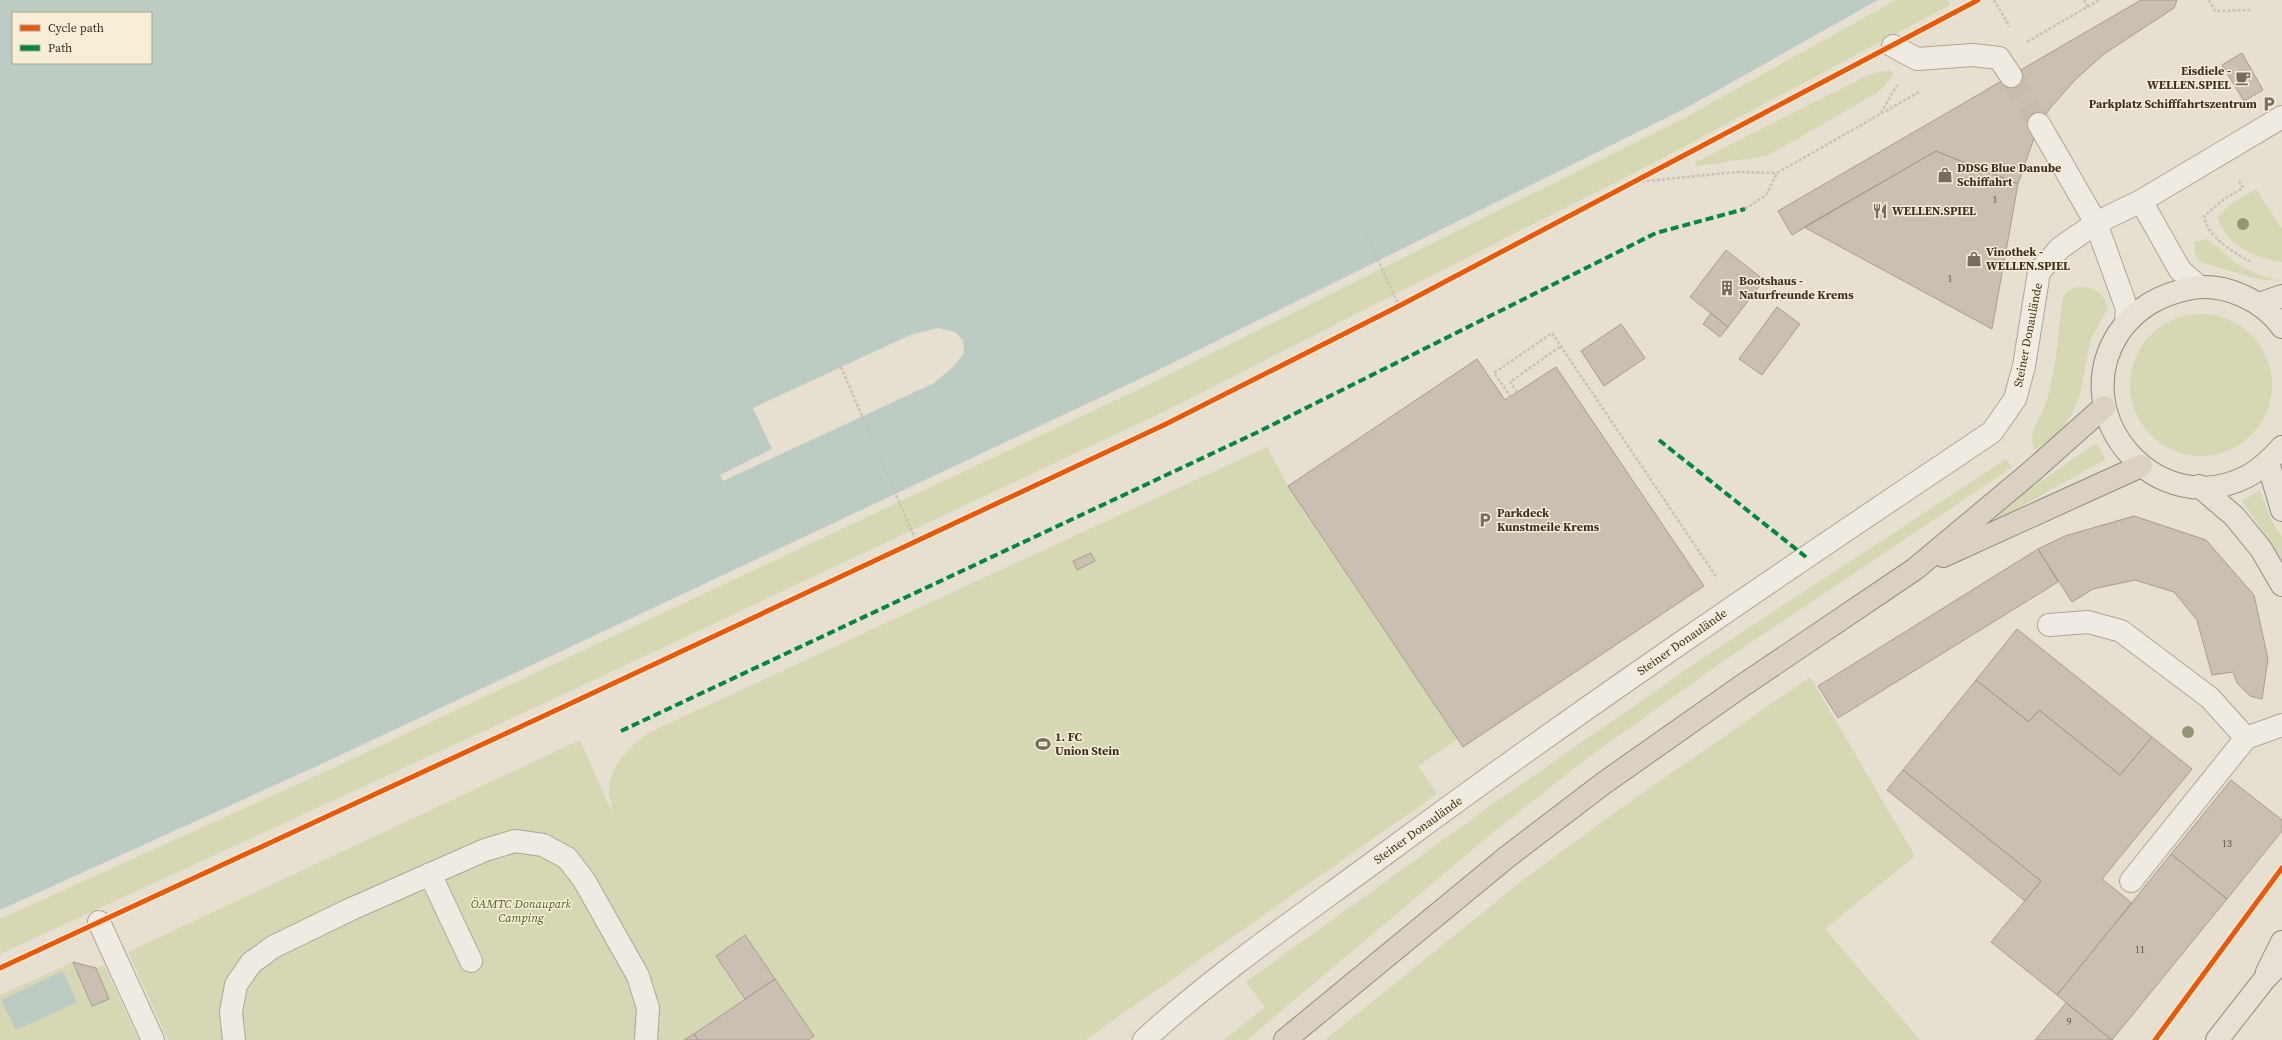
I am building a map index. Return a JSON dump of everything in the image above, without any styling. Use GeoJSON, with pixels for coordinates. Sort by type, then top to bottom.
{"type":"FeatureCollection","features":[{"type":"Feature","properties":{"kind":"highway"},"geometry":{"type":"LineString","coordinates":[[1285,1040],[1507,857],[1604,783],[1739,688],[1915,569],[2031,472],[2104,407]]}},
{"type":"Feature","properties":{"kind":"highway"},"geometry":{"type":"LineString","coordinates":[[1915,569],[2141,466]]}},
{"type":"Feature","properties":{"kind":"main road"},"geometry":{"type":"LineString","coordinates":[[2282,327],[2259,304],[2229,291],[2199,287],[2172,292],[2147,303],[2126,322],[2110,347],[2103,376],[2104,407],[2111,429],[2124,449],[2141,466],[2158,477],[2178,484],[2199,486],[2224,485],[2247,476],[2275,455],[2282,510]]}},
{"type":"Feature","properties":{"kind":"main road"},"geometry":{"type":"LineString","coordinates":[[2259,304],[2282,296]]}},
{"type":"Feature","properties":{"kind":"main road"},"geometry":{"type":"LineString","coordinates":[[2199,486],[2234,516],[2261,549],[2282,585]]}},
{"type":"Feature","properties":{"kind":"main road"},"geometry":{"type":"LineString","coordinates":[[2264,980],[2282,942]]}},
{"type":"Feature","properties":{"kind":"main road"},"geometry":{"type":"LineString","coordinates":[[2217,1040],[2264,980],[2282,961]]}},
{"type":"Feature","properties":{"kind":"lane"},"geometry":{"type":"LineString","coordinates":[[1893,46],[1917,59],[1973,55],[1999,58],[2011,76]]}},
{"type":"Feature","properties":{"kind":"lane","name":"Steiner Donaulände"},"geometry":{"type":"LineString","coordinates":[[1144,1040],[1236,965],[1435,817],[1735,605],[1992,432],[2015,399],[2024,366],[2040,272],[2060,248],[2096,224],[2142,200],[2282,117]]}},
{"type":"Feature","properties":{"kind":"lane"},"geometry":{"type":"LineString","coordinates":[[2039,124],[2096,224],[2126,309],[2126,322]]}},
{"type":"Feature","properties":{"kind":"lane"},"geometry":{"type":"LineString","coordinates":[[2142,200],[2180,270],[2199,287]]}},
{"type":"Feature","properties":{"kind":"lane"},"geometry":{"type":"LineString","coordinates":[[2049,625],[2088,622],[2121,631],[2210,698],[2246,738]]}},
{"type":"Feature","properties":{"kind":"lane"},"geometry":{"type":"LineString","coordinates":[[2131,881],[2246,738],[2282,725]]}},
{"type":"Feature","properties":{"kind":"lane"},"geometry":{"type":"LineString","coordinates":[[234,1040],[231,1012],[236,985],[251,963],[273,947],[335,916],[430,874],[485,850],[515,841],[543,845],[567,858],[584,880],[638,976],[648,1008],[646,1040]]}},
{"type":"Feature","properties":{"kind":"lane"},"geometry":{"type":"LineString","coordinates":[[430,874],[471,961]]}},
{"type":"Feature","properties":{"kind":"lane"},"geometry":{"type":"LineString","coordinates":[[99,922],[153,1040]]}},
{"type":"Feature","properties":{"kind":"path"},"geometry":{"type":"LineString","coordinates":[[1994,0],[2012,31]]}},
{"type":"Feature","properties":{"kind":"path"},"geometry":{"type":"LineString","coordinates":[[2084,0],[2088,7]]}},
{"type":"Feature","properties":{"kind":"path"},"geometry":{"type":"LineString","coordinates":[[1999,58],[2099,0]]}},
{"type":"Feature","properties":{"kind":"path"},"geometry":{"type":"LineString","coordinates":[[2209,0],[2215,11],[2250,10]]}},
{"type":"Feature","properties":{"kind":"path"},"geometry":{"type":"LineString","coordinates":[[1638,182],[1738,172],[1778,173],[1921,91]]}},
{"type":"Feature","properties":{"kind":"path"},"geometry":{"type":"LineString","coordinates":[[1745,209],[1766,195],[1778,173]]}},
{"type":"Feature","properties":{"kind":"path"},"geometry":{"type":"LineString","coordinates":[[2205,226],[2229,250],[2256,265]]}},
{"type":"Feature","properties":{"kind":"path"},"geometry":{"type":"LineString","coordinates":[[1363,227],[1400,306]]}},
{"type":"Feature","properties":{"kind":"path"},"geometry":{"type":"LineString","coordinates":[[1510,396],[1494,373],[1552,333],[1735,605]]}},
{"type":"Feature","properties":{"kind":"path"},"geometry":{"type":"LineString","coordinates":[[1517,392],[1510,382],[1561,346]]}},
{"type":"Feature","properties":{"kind":"path"},"geometry":{"type":"LineString","coordinates":[[841,367],[916,541]]}},
{"type":"Feature","properties":{"kind":"green space"},"geometry":{"type":"Polygon","coordinates":[[[1896,0],[1947,0],[1950,5],[1636,172],[1161,413],[562,695],[0,954],[0,919],[331,769],[1150,384],[1690,115],[1896,0]]]}},
{"type":"Feature","properties":{"kind":"green space"},"geometry":{"type":"Polygon","coordinates":[[[1888,70],[1893,72],[1892,77],[1877,93],[1767,156],[1699,166],[1695,165],[1696,162],[1870,74],[1888,70]]]}},
{"type":"Feature","properties":{"kind":"green space"},"geometry":{"type":"Polygon","coordinates":[[[2256,189],[2282,229],[2282,262],[2262,258],[2252,254],[2234,242],[2221,227],[2218,217],[2229,205],[2256,189]]]}},
{"type":"Feature","properties":{"kind":"green space"},"geometry":{"type":"Polygon","coordinates":[[[2207,239],[2239,265],[2262,276],[2282,281],[2257,279],[2200,262],[2195,253],[2194,242],[2207,239]]]}},
{"type":"Feature","properties":{"kind":"green space"},"geometry":{"type":"Polygon","coordinates":[[[2077,287],[2097,291],[2106,301],[2108,307],[2091,339],[2079,398],[2071,415],[2059,433],[2035,450],[2032,439],[2033,433],[2045,405],[2052,378],[2057,351],[2063,297],[2069,290],[2077,287]]]}},
{"type":"Feature","properties":{"kind":"green space"},"geometry":{"type":"Polygon","coordinates":[[[2201,314],[2222,317],[2246,330],[2256,340],[2269,364],[2272,385],[2269,406],[2256,430],[2246,440],[2222,453],[2201,456],[2180,453],[2156,440],[2146,430],[2133,406],[2130,385],[2133,364],[2146,340],[2156,330],[2180,317],[2201,314]]]}},
{"type":"Feature","properties":{"kind":"green space","name":"1. FC Union Stein"},"geometry":{"type":"Polygon","coordinates":[[[1477,359],[1505,400],[1556,367],[1698,577],[1418,766],[1437,794],[1085,1040],[168,1040],[128,952],[580,740],[612,812],[609,787],[614,770],[623,756],[648,733],[1267,447],[1288,486],[1477,359]]]}},
{"type":"Feature","properties":{"kind":"green space"},"geometry":{"type":"Polygon","coordinates":[[[2096,443],[2106,459],[1967,537],[1965,534],[2096,443]]]}},
{"type":"Feature","properties":{"kind":"green space"},"geometry":{"type":"Polygon","coordinates":[[[2006,459],[2012,467],[1715,667],[1586,759],[1490,835],[1247,1040],[1224,1040],[1265,1007],[1246,982],[1497,801],[1706,656],[2006,459]]]}},
{"type":"Feature","properties":{"kind":"green space"},"geometry":{"type":"Polygon","coordinates":[[[2260,490],[2271,520],[2282,537],[2282,560],[2242,501],[2260,490]]]}},
{"type":"Feature","properties":{"kind":"green space"},"geometry":{"type":"Polygon","coordinates":[[[1810,677],[1915,856],[1825,929],[1920,1040],[1325,1040],[1523,880],[1621,808],[1810,677]]]}},
{"type":"Feature","properties":{"kind":"green space"},"geometry":{"type":"Polygon","coordinates":[[[73,962],[96,968],[104,965],[139,1040],[0,1040],[0,995],[73,962]]]}},
{"type":"Feature","properties":{"kind":"shaded area"},"geometry":{"type":"Polygon","coordinates":[[[0,0],[1878,0],[1686,108],[1146,376],[328,761],[0,910],[0,0]]]}},
{"type":"Feature","properties":{"kind":"shaded area"},"geometry":{"type":"Polygon","coordinates":[[[63,971],[77,1002],[16,1030],[1,1000],[63,971]]]}},
{"type":"Feature","properties":{"kind":"pier"},"geometry":{"type":"Polygon","coordinates":[[[938,328],[955,332],[963,340],[964,353],[954,366],[934,383],[723,481],[720,475],[772,449],[753,408],[910,335],[938,328]]]}},
{"type":"Feature","properties":{"kind":"building"},"geometry":{"type":"Polygon","coordinates":[[[2141,0],[2177,0],[2174,8],[2104,54],[2075,80],[2051,107],[2039,124],[2018,184],[1936,151],[1792,235],[1778,211],[2141,0]]]}},
{"type":"Feature","properties":{"kind":"building"},"geometry":{"type":"Polygon","coordinates":[[[2242,53],[2263,90],[2244,101],[2222,65],[2242,53]]]}},
{"type":"Feature","properties":{"kind":"building"},"geometry":{"type":"Polygon","coordinates":[[[1936,151],[2018,184],[1992,329],[1804,227],[1936,151]]]}},
{"type":"Feature","properties":{"kind":"building","name":"Bootshaus - Naturfreunde Krems"},"geometry":{"type":"Polygon","coordinates":[[[1726,250],[1764,280],[1728,327],[1690,297],[1726,250]]]}},
{"type":"Feature","properties":{"kind":"building"},"geometry":{"type":"Polygon","coordinates":[[[1777,307],[1800,324],[1762,375],[1739,359],[1777,307]]]}},
{"type":"Feature","properties":{"kind":"building"},"geometry":{"type":"Polygon","coordinates":[[[1711,313],[1728,327],[1720,337],[1703,324],[1711,313]]]}},
{"type":"Feature","properties":{"kind":"building"},"geometry":{"type":"Polygon","coordinates":[[[1621,324],[1645,358],[1604,386],[1581,351],[1621,324]]]}},
{"type":"Feature","properties":{"kind":"building","name":"Parkdeck Kunstmeile Krems"},"geometry":{"type":"Polygon","coordinates":[[[1477,359],[1505,400],[1556,367],[1704,586],[1463,747],[1288,486],[1477,359]]]}},
{"type":"Feature","properties":{"kind":"building"},"geometry":{"type":"Polygon","coordinates":[[[2134,516],[2206,540],[2254,595],[2268,659],[2262,699],[2250,696],[2237,683],[2233,672],[2212,675],[2197,620],[2174,592],[2135,580],[2093,589],[2072,602],[2038,549],[2065,536],[2134,516]]]}},
{"type":"Feature","properties":{"kind":"building"},"geometry":{"type":"Polygon","coordinates":[[[2038,549],[2058,582],[1838,718],[1818,686],[2038,549]]]}},
{"type":"Feature","properties":{"kind":"building"},"geometry":{"type":"Polygon","coordinates":[[[1091,553],[1095,561],[1077,570],[1073,561],[1091,553]]]}},
{"type":"Feature","properties":{"kind":"building"},"geometry":{"type":"Polygon","coordinates":[[[2017,629],[2152,737],[2120,775],[2039,710],[2029,722],[1976,680],[2017,629]]]}},
{"type":"Feature","properties":{"kind":"building"},"geometry":{"type":"Polygon","coordinates":[[[1976,680],[2029,722],[2039,710],[2120,775],[2152,737],[2192,769],[2102,879],[2132,903],[2057,995],[1991,942],[2041,881],[1903,770],[1976,680]]]}},
{"type":"Feature","properties":{"kind":"building"},"geometry":{"type":"Polygon","coordinates":[[[1903,770],[2041,881],[2025,901],[1887,790],[1903,770]]]}},
{"type":"Feature","properties":{"kind":"building"},"geometry":{"type":"Polygon","coordinates":[[[2231,780],[2282,820],[2282,831],[2227,899],[2171,854],[2231,780]]]}},
{"type":"Feature","properties":{"kind":"building"},"geometry":{"type":"Polygon","coordinates":[[[2171,854],[2227,899],[2112,1040],[2057,995],[2171,854]]]}},
{"type":"Feature","properties":{"kind":"building"},"geometry":{"type":"Polygon","coordinates":[[[745,935],[775,979],[745,999],[716,956],[745,935]]]}},
{"type":"Feature","properties":{"kind":"building"},"geometry":{"type":"Polygon","coordinates":[[[73,962],[96,968],[109,999],[92,1006],[73,962]]]}},
{"type":"Feature","properties":{"kind":"building"},"geometry":{"type":"Polygon","coordinates":[[[775,979],[814,1036],[808,1040],[698,1040],[694,1034],[775,979]]]}},
{"type":"Feature","properties":{"kind":"building"},"geometry":{"type":"Polygon","coordinates":[[[2066,1003],[2112,1040],[2035,1040],[2066,1003]]]}},
{"type":"Feature","properties":{"kind":"building"},"geometry":{"type":"Polygon","coordinates":[[[694,1034],[698,1040],[684,1040],[694,1034]]]}},
{"type":"Feature","properties":{"kind":"tunnel"},"geometry":{"type":"LineString","coordinates":[[2011,76],[2039,124]]}},
{"type":"Feature","properties":{"kind":"marked path"},"geometry":{"type":"LineString","coordinates":[[621,731],[1258,432],[1656,233],[1745,209]]}},
{"type":"Feature","properties":{"kind":"marked path"},"geometry":{"type":"LineString","coordinates":[[1659,440],[1806,557]]}},
{"type":"Feature","properties":{"kind":"cycle path"},"geometry":{"type":"LineString","coordinates":[[0,968],[563,707],[1166,424],[1399,306],[1978,0]]}},
{"type":"Feature","properties":{"kind":"cycle path"},"geometry":{"type":"LineString","coordinates":[[2155,1040],[2282,868]]}},
{"type":"Feature","properties":{"kind":"place","name":"Eisdiele - WELLEN.SPIEL"},"geometry":{"type":"Point","coordinates":[2243,78]}},
{"type":"Feature","properties":{"kind":"place","name":"Parkplatz Schifffahrtszentrum"},"geometry":{"type":"Point","coordinates":[2269,104]}},
{"type":"Feature","properties":{"kind":"place","name":"DDSG Blue Danube Schiffahrt"},"geometry":{"type":"Point","coordinates":[1945,175]}},
{"type":"Feature","properties":{"kind":"place","name":"WELLEN.SPIEL"},"geometry":{"type":"Point","coordinates":[1880,211]}},
{"type":"Feature","properties":{"kind":"place","name":"Vinothek - WELLEN.SPIEL"},"geometry":{"type":"Point","coordinates":[1974,259]}},
{"type":"Feature","properties":{"kind":"place","name":"Bootshaus - Naturfreunde Krems"},"geometry":{"type":"Point","coordinates":[1727,288]}},
{"type":"Feature","properties":{"kind":"place","name":"Parkdeck Kunstmeile Krems"},"geometry":{"type":"Point","coordinates":[1485,520]}},
{"type":"Feature","properties":{"kind":"place","name":"1. FC Union Stein"},"geometry":{"type":"Point","coordinates":[1043,744]}},
{"type":"Feature","properties":{"kind":"park label","name":"ÖAMTC Donaupark Camping"},"geometry":{"type":"Point","coordinates":[521,911]}}]}
